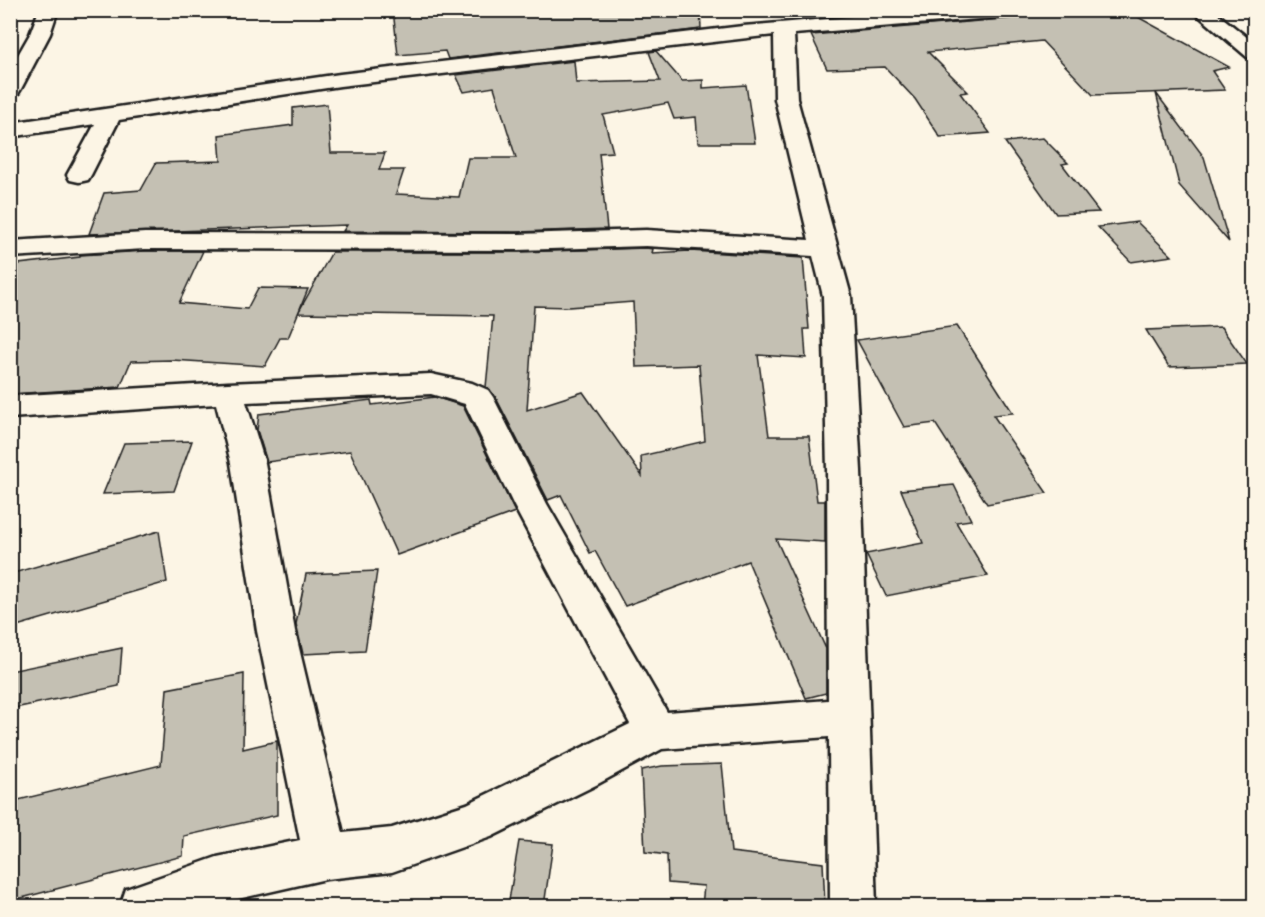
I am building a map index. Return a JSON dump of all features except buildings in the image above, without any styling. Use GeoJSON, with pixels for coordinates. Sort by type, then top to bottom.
{"type":"FeatureCollection","features":[{"type":"Feature","properties":{"kind":"main road"},"geometry":{"type":"LineString","coordinates":[[10,89],[40,34],[49,10]]}},
{"type":"Feature","properties":{"kind":"main road"},"geometry":{"type":"LineString","coordinates":[[10,130],[110,117],[351,79],[743,32],[1015,10]]}},
{"type":"Feature","properties":{"kind":"main road"},"geometry":{"type":"LineString","coordinates":[[1201,10],[1254,53]]}},
{"type":"Feature","properties":{"kind":"main road"},"geometry":{"type":"LineString","coordinates":[[722,18],[727,24],[743,32]]}},
{"type":"Feature","properties":{"kind":"main road"},"geometry":{"type":"LineString","coordinates":[[784,29],[786,99],[837,296],[844,471],[853,906]]}},
{"type":"Feature","properties":{"kind":"main road"},"geometry":{"type":"LineString","coordinates":[[79,175],[110,117]]}},
{"type":"Feature","properties":{"kind":"main road"},"geometry":{"type":"LineString","coordinates":[[10,249],[145,241],[518,242],[646,238],[825,249]]}},
{"type":"Feature","properties":{"kind":"main road"},"geometry":{"type":"LineString","coordinates":[[10,407],[228,393],[431,384],[461,390],[477,398],[531,506],[656,731]]}},
{"type":"Feature","properties":{"kind":"main road"},"geometry":{"type":"LineString","coordinates":[[228,393],[248,463],[276,631],[326,858]]}},
{"type":"Feature","properties":{"kind":"main road"},"geometry":{"type":"LineString","coordinates":[[143,906],[217,880],[326,858],[392,850],[475,822],[656,731],[850,717]]}}]}
